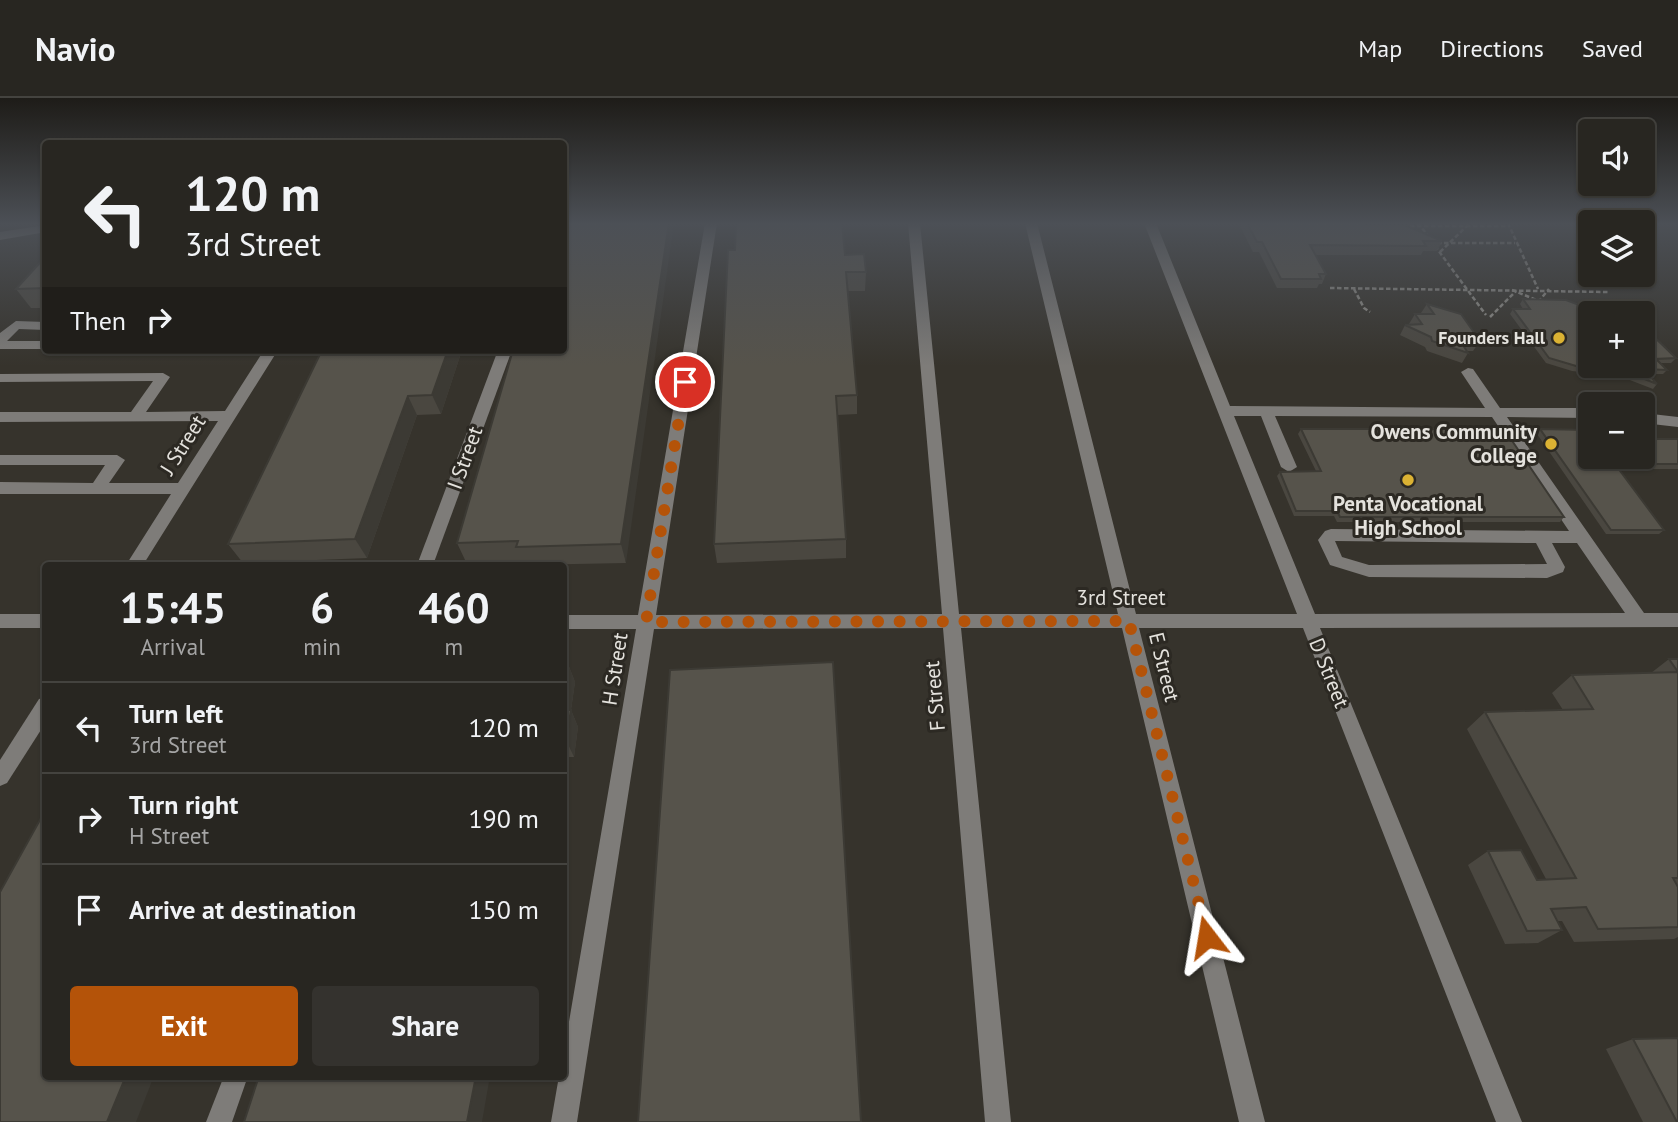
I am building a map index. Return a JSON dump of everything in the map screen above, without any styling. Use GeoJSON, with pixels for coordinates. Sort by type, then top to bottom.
{"type":"FeatureCollection","features":[{"type":"Feature","properties":{"kind":"street","name":"H Street"},"geometry":{"type":"LineString","coordinates":[[564,1122],[703,271]]}},
{"type":"Feature","properties":{"kind":"street","name":"F Street"},"geometry":{"type":"LineString","coordinates":[[918,271],[999,1122]]}},
{"type":"Feature","properties":{"kind":"street","name":"E Street"},"geometry":{"type":"LineString","coordinates":[[1043,271],[1252,1122]]}},
{"type":"Feature","properties":{"kind":"street","name":"D Street"},"geometry":{"type":"LineString","coordinates":[[1169,271],[1509,1122]]}},
{"type":"Feature","properties":{"kind":"street"},"geometry":{"type":"LineString","coordinates":[[0,343],[16,325],[42,326]]}},
{"type":"Feature","properties":{"kind":"street"},"geometry":{"type":"LineString","coordinates":[[0,343],[42,345]]}},
{"type":"Feature","properties":{"kind":"street","name":"J Street"},"geometry":{"type":"LineString","coordinates":[[136,562],[268,354]]}},
{"type":"Feature","properties":{"kind":"street","name":"I Street"},"geometry":{"type":"LineString","coordinates":[[426,562],[504,354]]}},
{"type":"Feature","properties":{"kind":"street"},"geometry":{"type":"LineString","coordinates":[[1468,372],[1639,620]]}},
{"type":"Feature","properties":{"kind":"street"},"geometry":{"type":"LineString","coordinates":[[0,378],[163,377],[135,416]]}},
{"type":"Feature","properties":{"kind":"street"},"geometry":{"type":"LineString","coordinates":[[1225,411],[1578,413]]}},
{"type":"Feature","properties":{"kind":"street"},"geometry":{"type":"LineString","coordinates":[[1266,411],[1289,467]]}},
{"type":"Feature","properties":{"kind":"street"},"geometry":{"type":"LineString","coordinates":[[0,417],[228,416]]}},
{"type":"Feature","properties":{"kind":"street"},"geometry":{"type":"LineString","coordinates":[[1655,419],[1678,422]]}},
{"type":"Feature","properties":{"kind":"street"},"geometry":{"type":"LineString","coordinates":[[0,460],[117,460],[98,488]]}},
{"type":"Feature","properties":{"kind":"street"},"geometry":{"type":"LineString","coordinates":[[0,488],[183,489]]}},
{"type":"Feature","properties":{"kind":"street"},"geometry":{"type":"LineString","coordinates":[[1541,537],[1557,567],[1547,572],[1370,571],[1336,561],[1326,540],[1331,535],[1583,537]]}},
{"type":"Feature","properties":{"kind":"street","name":"3rd Street"},"geometry":{"type":"LineString","coordinates":[[567,622],[1678,620]]}},
{"type":"Feature","properties":{"kind":"street"},"geometry":{"type":"LineString","coordinates":[[0,621],[42,621]]}},
{"type":"Feature","properties":{"kind":"street"},"geometry":{"type":"LineString","coordinates":[[0,777],[42,711]]}},
{"type":"Feature","properties":{"kind":"street"},"geometry":{"type":"LineString","coordinates":[[219,1122],[235,1080]]}},
{"type":"Feature","properties":{"kind":"path"},"geometry":{"type":"LineString","coordinates":[[1453,271],[1488,316],[1516,291]]}},
{"type":"Feature","properties":{"kind":"path"},"geometry":{"type":"LineString","coordinates":[[1529,271],[1538,289]]}},
{"type":"Feature","properties":{"kind":"path"},"geometry":{"type":"LineString","coordinates":[[1330,288],[1549,289],[1609,292]]}},
{"type":"Feature","properties":{"kind":"path"},"geometry":{"type":"LineString","coordinates":[[1353,288],[1364,308],[1370,313]]}},
{"type":"Feature","properties":{"kind":"path"},"geometry":{"type":"LineString","coordinates":[[1412,295],[1418,289]]}},
{"type":"Feature","properties":{"kind":"path"},"geometry":{"type":"LineString","coordinates":[[1510,289],[1539,301],[1544,307]]}},
{"type":"Feature","properties":{"kind":"path"},"geometry":{"type":"LineString","coordinates":[[1539,301],[1549,289]]}},
{"type":"Feature","properties":{"kind":"building"},"geometry":{"type":"Polygon","coordinates":[[[33,271],[42,271],[42,288],[16,289],[33,271]]]}},
{"type":"Feature","properties":{"kind":"building"},"geometry":{"type":"Polygon","coordinates":[[[567,271],[662,271],[621,544],[516,547],[518,541],[457,543],[512,354],[567,354],[567,271]]]}},
{"type":"Feature","properties":{"kind":"building"},"geometry":{"type":"Polygon","coordinates":[[[727,271],[866,271],[846,272],[857,395],[836,396],[846,539],[714,544],[727,271]]]}},
{"type":"Feature","properties":{"kind":"building"},"geometry":{"type":"Polygon","coordinates":[[[1277,271],[1324,271],[1326,274],[1319,274],[1321,279],[1281,279],[1277,271]]]}},
{"type":"Feature","properties":{"kind":"building","name":"Founders Hall"},"geometry":{"type":"Polygon","coordinates":[[[1523,299],[1566,300],[1578,304],[1578,366],[1549,358],[1513,309],[1530,309],[1523,299]]]}},
{"type":"Feature","properties":{"kind":"building"},"geometry":{"type":"Polygon","coordinates":[[[1427,304],[1461,314],[1480,341],[1461,342],[1468,353],[1432,341],[1431,337],[1405,325],[1422,324],[1415,314],[1434,314],[1427,304]]]}},
{"type":"Feature","properties":{"kind":"building","name":"Founders Hall"},"geometry":{"type":"Polygon","coordinates":[[[1655,338],[1676,358],[1656,359],[1667,370],[1655,369],[1655,338]]]}},
{"type":"Feature","properties":{"kind":"building"},"geometry":{"type":"Polygon","coordinates":[[[320,354],[447,354],[432,395],[408,396],[355,539],[228,544],[320,354]]]}},
{"type":"Feature","properties":{"kind":"building"},"geometry":{"type":"Polygon","coordinates":[[[1301,429],[1504,429],[1564,517],[1340,517],[1337,511],[1296,511],[1280,472],[1321,471],[1301,429]]]}},
{"type":"Feature","properties":{"kind":"building"},"geometry":{"type":"Polygon","coordinates":[[[1540,429],[1578,430],[1578,469],[1619,469],[1664,530],[1611,530],[1540,429]]]}},
{"type":"Feature","properties":{"kind":"building"},"geometry":{"type":"Polygon","coordinates":[[[1655,439],[1678,439],[1678,464],[1655,464],[1655,439]]]}},
{"type":"Feature","properties":{"kind":"building"},"geometry":{"type":"Polygon","coordinates":[[[1669,659],[1678,659],[1678,672],[1669,659]]]}},
{"type":"Feature","properties":{"kind":"building"},"geometry":{"type":"Polygon","coordinates":[[[833,662],[861,1122],[638,1122],[670,670],[833,662]]]}},
{"type":"Feature","properties":{"kind":"building"},"geometry":{"type":"Polygon","coordinates":[[[1678,672],[1678,878],[1673,878],[1678,887],[1678,927],[1598,929],[1586,907],[1551,909],[1562,930],[1527,931],[1488,851],[1521,850],[1537,880],[1576,878],[1485,712],[1593,709],[1572,675],[1678,672]]]}},
{"type":"Feature","properties":{"kind":"building"},"geometry":{"type":"Polygon","coordinates":[[[567,710],[571,710],[567,734],[567,710]]]}},
{"type":"Feature","properties":{"kind":"building"},"geometry":{"type":"Polygon","coordinates":[[[42,816],[42,1080],[124,1080],[107,1122],[0,1122],[0,892],[42,816]]]}},
{"type":"Feature","properties":{"kind":"building"},"geometry":{"type":"Polygon","coordinates":[[[1678,1038],[1678,1122],[1677,1122],[1633,1039],[1678,1038]]]}},
{"type":"Feature","properties":{"kind":"building"},"geometry":{"type":"Polygon","coordinates":[[[258,1080],[475,1080],[467,1122],[244,1122],[258,1080]]]}},
{"type":"Feature","properties":{"kind":"place","name":"Founders Hall"},"geometry":{"type":"Point","coordinates":[1559,338]}},
{"type":"Feature","properties":{"kind":"place","name":"Owens Community College"},"geometry":{"type":"Point","coordinates":[1551,444]}},
{"type":"Feature","properties":{"kind":"place","name":"Penta Vocational High School"},"geometry":{"type":"Point","coordinates":[1408,480]}},
{"type":"Feature","properties":{"kind":"route"},"geometry":{"type":"LineString","coordinates":[[685,382],[646,622],[1129,621],[1207,937]]}}]}
